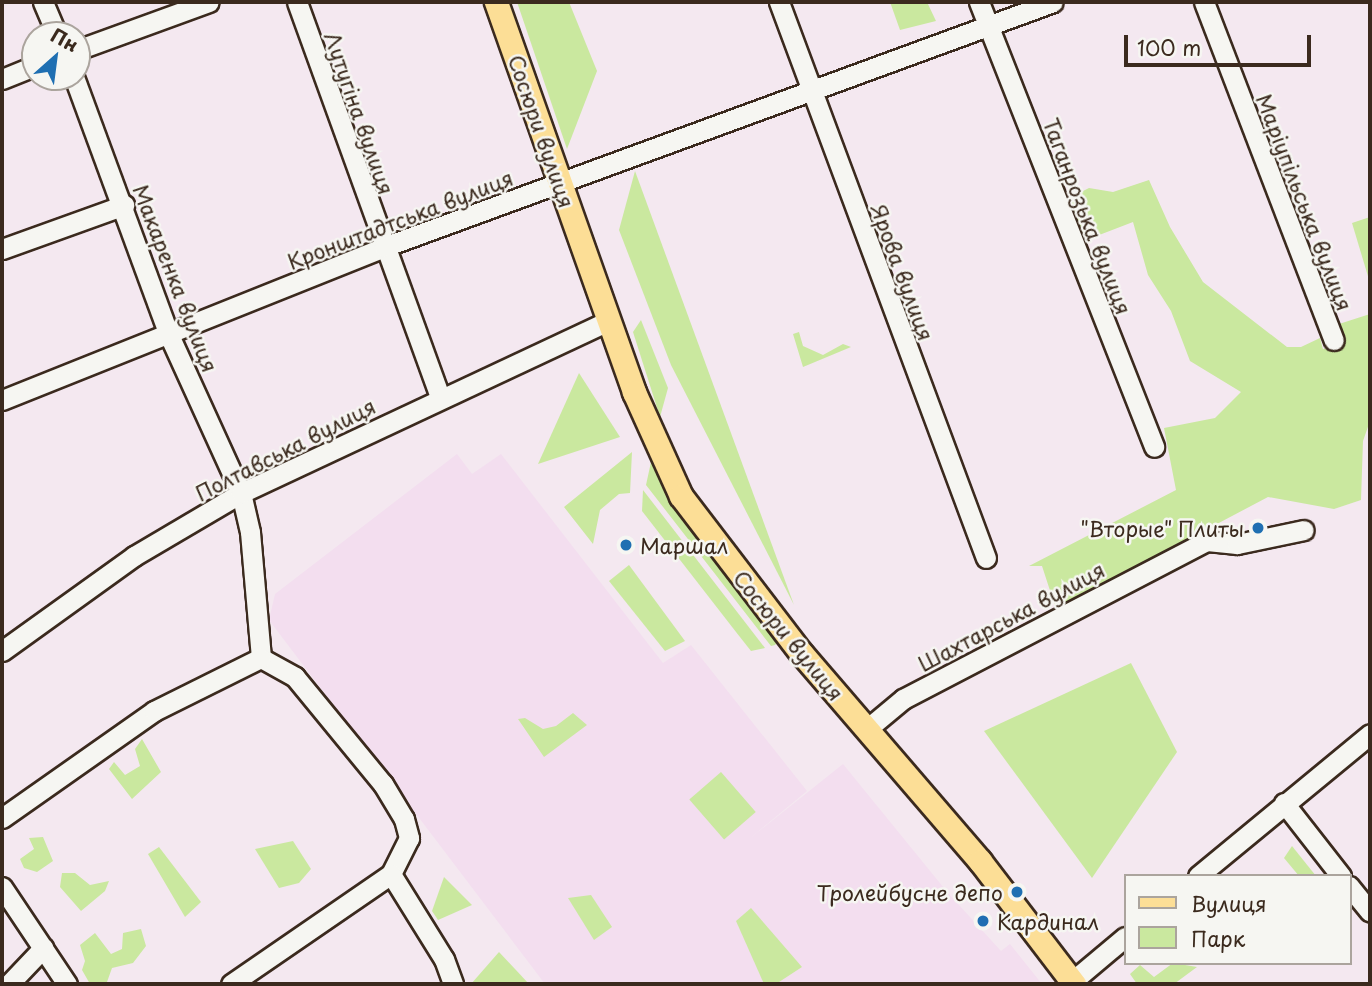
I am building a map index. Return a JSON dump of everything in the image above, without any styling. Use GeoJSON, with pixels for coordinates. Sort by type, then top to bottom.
{"type":"FeatureCollection","features":[{"type":"Feature","properties":{"kind":"main road","name":"Сосюри вулиця"},"geometry":{"type":"LineString","coordinates":[[496,2],[608,321],[649,430],[681,496],[704,531],[980,861],[1072,984]]}},
{"type":"Feature","properties":{"kind":"street"},"geometry":{"type":"LineString","coordinates":[[43,2],[51,21]]}},
{"type":"Feature","properties":{"kind":"street"},"geometry":{"type":"LineString","coordinates":[[91,45],[209,2]]}},
{"type":"Feature","properties":{"kind":"street","name":"Лутугіна вулиця"},"geometry":{"type":"LineString","coordinates":[[297,2],[440,397]]}},
{"type":"Feature","properties":{"kind":"street","name":"Ярова вулиця"},"geometry":{"type":"LineString","coordinates":[[779,2],[986,558]]}},
{"type":"Feature","properties":{"kind":"street","name":"Таганрозька вулиця"},"geometry":{"type":"LineString","coordinates":[[979,2],[1153,446]]}},
{"type":"Feature","properties":{"kind":"street","name":"Кронштадтська вулиця"},"geometry":{"type":"LineString","coordinates":[[2,400],[384,247],[1053,2]]}},
{"type":"Feature","properties":{"kind":"street","name":"Маріупільська вулиця"},"geometry":{"type":"LineString","coordinates":[[1204,2],[1334,340]]}},
{"type":"Feature","properties":{"kind":"street"},"geometry":{"type":"LineString","coordinates":[[2,79],[21,72]]}},
{"type":"Feature","properties":{"kind":"street","name":"Макаренка вулиця"},"geometry":{"type":"LineString","coordinates":[[79,91],[124,205],[169,335],[241,493],[250,532],[261,658]]}},
{"type":"Feature","properties":{"kind":"street"},"geometry":{"type":"LineString","coordinates":[[2,249],[124,205]]}},
{"type":"Feature","properties":{"kind":"street","name":"Полтавська вулиця"},"geometry":{"type":"LineString","coordinates":[[2,651],[134,556],[241,493],[440,397],[608,321]]}},
{"type":"Feature","properties":{"kind":"street","name":"Шахтарська вулиця"},"geometry":{"type":"LineString","coordinates":[[867,729],[903,699],[1207,541],[1237,544],[1304,530]]}},
{"type":"Feature","properties":{"kind":"street"},"geometry":{"type":"LineString","coordinates":[[2,818],[154,711],[261,658],[295,677],[383,784],[404,818],[409,838],[391,874],[230,984]]}},
{"type":"Feature","properties":{"kind":"street"},"geometry":{"type":"LineString","coordinates":[[1200,874],[1370,734]]}},
{"type":"Feature","properties":{"kind":"street"},"geometry":{"type":"LineString","coordinates":[[1284,803],[1339,874]]}},
{"type":"Feature","properties":{"kind":"street"},"geometry":{"type":"LineString","coordinates":[[391,874],[444,960],[453,984]]}},
{"type":"Feature","properties":{"kind":"street"},"geometry":{"type":"LineString","coordinates":[[2,887],[67,984]]}},
{"type":"Feature","properties":{"kind":"street"},"geometry":{"type":"LineString","coordinates":[[1351,888],[1370,912]]}},
{"type":"Feature","properties":{"kind":"street"},"geometry":{"type":"LineString","coordinates":[[1072,984],[1124,938]]}},
{"type":"Feature","properties":{"kind":"street"},"geometry":{"type":"LineString","coordinates":[[9,984],[43,948]]}},
{"type":"Feature","properties":{"kind":"shaded area"},"geometry":{"type":"Polygon","coordinates":[[[457,454],[472,474],[501,454],[663,663],[691,645],[807,791],[749,839],[843,764],[948,893],[1001,951],[1010,944],[1042,984],[545,984],[269,620],[275,594],[457,454]]]}},
{"type":"Feature","properties":{"kind":"green space"},"geometry":{"type":"Polygon","coordinates":[[[517,2],[569,2],[597,71],[567,149],[517,2]]]}},
{"type":"Feature","properties":{"kind":"green space"},"geometry":{"type":"Polygon","coordinates":[[[890,2],[927,2],[936,21],[900,30],[890,2]]]}},
{"type":"Feature","properties":{"kind":"green space"},"geometry":{"type":"Polygon","coordinates":[[[635,171],[794,605],[671,365],[619,230],[635,171]]]}},
{"type":"Feature","properties":{"kind":"green space"},"geometry":{"type":"Polygon","coordinates":[[[1149,180],[1170,227],[1203,282],[1287,347],[1301,347],[1320,338],[1323,349],[1342,344],[1339,324],[1370,314],[1370,421],[1363,441],[1361,500],[1334,509],[1268,497],[1056,609],[1042,566],[1029,566],[1176,490],[1164,428],[1215,418],[1241,392],[1190,361],[1171,311],[1148,275],[1133,222],[1081,242],[1065,200],[1089,188],[1113,192],[1149,180]]]}},
{"type":"Feature","properties":{"kind":"green space"},"geometry":{"type":"Polygon","coordinates":[[[1370,217],[1370,283],[1352,223],[1370,217]]]}},
{"type":"Feature","properties":{"kind":"green space"},"geometry":{"type":"Polygon","coordinates":[[[641,320],[668,388],[660,417],[633,332],[641,320]]]}},
{"type":"Feature","properties":{"kind":"green space"},"geometry":{"type":"Polygon","coordinates":[[[799,332],[803,346],[823,355],[843,344],[851,347],[803,367],[793,334],[799,332]]]}},
{"type":"Feature","properties":{"kind":"green space"},"geometry":{"type":"Polygon","coordinates":[[[579,373],[620,437],[538,464],[579,373]]]}},
{"type":"Feature","properties":{"kind":"green space"},"geometry":{"type":"Polygon","coordinates":[[[632,452],[630,493],[619,494],[600,510],[593,544],[564,507],[632,452]]]}},
{"type":"Feature","properties":{"kind":"green space"},"geometry":{"type":"Polygon","coordinates":[[[651,462],[709,554],[777,634],[780,639],[775,645],[771,646],[646,485],[651,462]]]}},
{"type":"Feature","properties":{"kind":"green space"},"geometry":{"type":"Polygon","coordinates":[[[643,490],[765,648],[751,651],[642,511],[643,490]]]}},
{"type":"Feature","properties":{"kind":"green space"},"geometry":{"type":"Polygon","coordinates":[[[629,565],[685,641],[665,651],[609,581],[629,565]]]}},
{"type":"Feature","properties":{"kind":"green space"},"geometry":{"type":"Polygon","coordinates":[[[1131,663],[1177,752],[1092,878],[984,731],[1131,663]]]}},
{"type":"Feature","properties":{"kind":"green space"},"geometry":{"type":"Polygon","coordinates":[[[573,713],[587,725],[544,757],[518,719],[525,718],[543,729],[556,726],[573,713]]]}},
{"type":"Feature","properties":{"kind":"green space"},"geometry":{"type":"Polygon","coordinates":[[[142,739],[161,772],[132,799],[109,769],[114,762],[125,775],[140,766],[135,749],[142,739]]]}},
{"type":"Feature","properties":{"kind":"green space"},"geometry":{"type":"Polygon","coordinates":[[[721,772],[756,812],[724,840],[689,800],[721,772]]]}},
{"type":"Feature","properties":{"kind":"green space"},"geometry":{"type":"Polygon","coordinates":[[[43,837],[53,861],[37,872],[24,868],[20,859],[34,849],[29,838],[43,837]]]}},
{"type":"Feature","properties":{"kind":"green space"},"geometry":{"type":"Polygon","coordinates":[[[293,841],[311,869],[299,883],[279,888],[255,849],[293,841]]]}},
{"type":"Feature","properties":{"kind":"green space"},"geometry":{"type":"Polygon","coordinates":[[[1292,846],[1314,874],[1297,874],[1284,858],[1292,846]]]}},
{"type":"Feature","properties":{"kind":"green space"},"geometry":{"type":"Polygon","coordinates":[[[159,847],[201,902],[185,917],[148,854],[159,847]]]}},
{"type":"Feature","properties":{"kind":"green space"},"geometry":{"type":"Polygon","coordinates":[[[62,873],[75,873],[90,885],[109,881],[105,891],[81,911],[60,887],[62,873]]]}},
{"type":"Feature","properties":{"kind":"green space"},"geometry":{"type":"Polygon","coordinates":[[[444,877],[472,905],[438,920],[432,911],[444,877]]]}},
{"type":"Feature","properties":{"kind":"green space"},"geometry":{"type":"Polygon","coordinates":[[[591,895],[612,927],[594,940],[568,898],[591,895]]]}},
{"type":"Feature","properties":{"kind":"green space"},"geometry":{"type":"Polygon","coordinates":[[[751,908],[802,967],[776,984],[764,984],[736,921],[751,908]]]}},
{"type":"Feature","properties":{"kind":"green space"},"geometry":{"type":"Polygon","coordinates":[[[141,929],[146,946],[133,963],[112,968],[107,982],[90,984],[82,970],[85,961],[80,945],[95,933],[111,954],[122,949],[123,933],[141,929]]]}},
{"type":"Feature","properties":{"kind":"green space"},"geometry":{"type":"Polygon","coordinates":[[[499,952],[529,984],[471,984],[499,952]]]}},
{"type":"Feature","properties":{"kind":"green space"},"geometry":{"type":"Polygon","coordinates":[[[1140,965],[1154,977],[1170,965],[1197,967],[1174,984],[1137,984],[1130,974],[1140,965]]]}},
{"type":"Feature","properties":{"kind":"place","name":"\"Вторые\" Плиты"},"geometry":{"type":"Point","coordinates":[1258,528]}},
{"type":"Feature","properties":{"kind":"place","name":"Маршал"},"geometry":{"type":"Point","coordinates":[626,545]}},
{"type":"Feature","properties":{"kind":"place","name":"Тролейбусне депо"},"geometry":{"type":"Point","coordinates":[1017,892]}},
{"type":"Feature","properties":{"kind":"place","name":"Кардинал"},"geometry":{"type":"Point","coordinates":[983,921]}}]}
